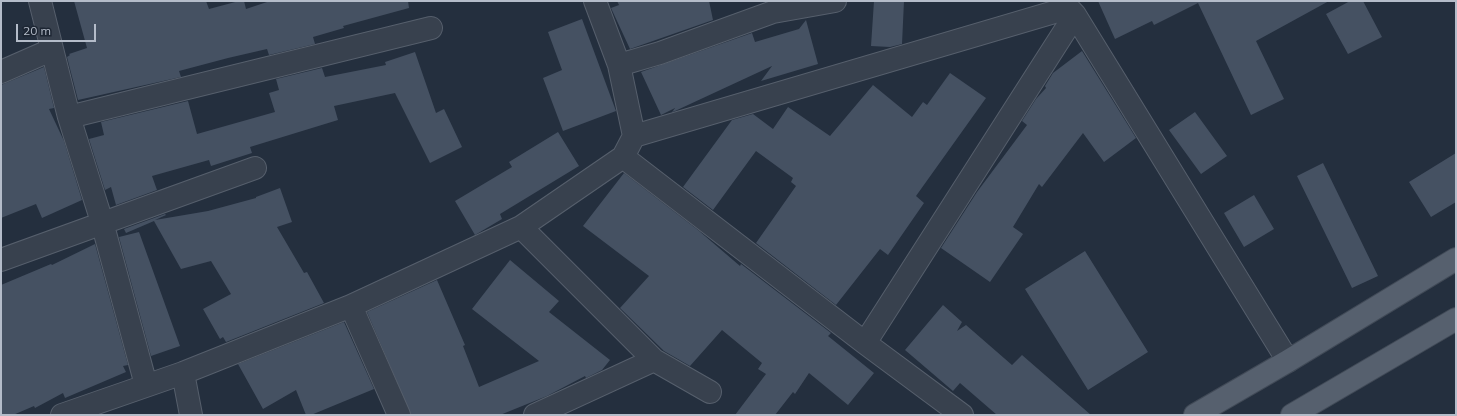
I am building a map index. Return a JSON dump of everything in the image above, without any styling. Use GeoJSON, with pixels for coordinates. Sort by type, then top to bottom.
{"type":"FeatureCollection","features":[{"type":"Feature","properties":{"kind":"main road"},"geometry":{"type":"LineString","coordinates":[[1195,415],[1288,361],[1456,259]]}},
{"type":"Feature","properties":{"kind":"main road"},"geometry":{"type":"LineString","coordinates":[[1292,415],[1456,318]]}},
{"type":"Feature","properties":{"kind":"street"},"geometry":{"type":"LineString","coordinates":[[40,1],[51,50],[69,117],[102,222],[146,385]]}},
{"type":"Feature","properties":{"kind":"street"},"geometry":{"type":"LineString","coordinates":[[62,415],[183,373],[351,306],[521,227],[623,157],[634,136],[619,65],[595,1]]}},
{"type":"Feature","properties":{"kind":"street"},"geometry":{"type":"LineString","coordinates":[[619,65],[660,53],[773,6],[836,1]]}},
{"type":"Feature","properties":{"kind":"street"},"geometry":{"type":"LineString","coordinates":[[634,136],[1068,8]]}},
{"type":"Feature","properties":{"kind":"street"},"geometry":{"type":"LineString","coordinates":[[865,344],[1068,8]]}},
{"type":"Feature","properties":{"kind":"street"},"geometry":{"type":"LineString","coordinates":[[1068,8],[1288,361]]}},
{"type":"Feature","properties":{"kind":"street"},"geometry":{"type":"LineString","coordinates":[[69,117],[431,28]]}},
{"type":"Feature","properties":{"kind":"street"},"geometry":{"type":"LineString","coordinates":[[1,72],[51,50]]}},
{"type":"Feature","properties":{"kind":"street"},"geometry":{"type":"LineString","coordinates":[[623,157],[865,344],[962,415]]}},
{"type":"Feature","properties":{"kind":"street"},"geometry":{"type":"LineString","coordinates":[[1,260],[102,222],[255,168]]}},
{"type":"Feature","properties":{"kind":"street"},"geometry":{"type":"LineString","coordinates":[[521,227],[654,360],[710,392]]}},
{"type":"Feature","properties":{"kind":"street"},"geometry":{"type":"LineString","coordinates":[[351,306],[399,415]]}},
{"type":"Feature","properties":{"kind":"street"},"geometry":{"type":"LineString","coordinates":[[535,415],[654,360]]}},
{"type":"Feature","properties":{"kind":"street"},"geometry":{"type":"LineString","coordinates":[[183,373],[191,415]]}},
{"type":"Feature","properties":{"kind":"building"},"geometry":{"type":"Polygon","coordinates":[[[74,1],[206,1],[209,9],[244,1],[246,9],[270,1],[408,1],[409,8],[343,26],[344,28],[313,37],[315,44],[269,55],[267,49],[228,58],[179,71],[181,77],[78,100],[67,57],[70,55],[69,54],[87,48],[74,1]]]}},
{"type":"Feature","properties":{"kind":"building"},"geometry":{"type":"Polygon","coordinates":[[[617,1],[709,1],[713,20],[630,49],[611,8],[619,5],[617,1]]]}},
{"type":"Feature","properties":{"kind":"building"},"geometry":{"type":"Polygon","coordinates":[[[874,1],[904,1],[902,44],[890,47],[871,46],[874,1]]]}},
{"type":"Feature","properties":{"kind":"building"},"geometry":{"type":"Polygon","coordinates":[[[1098,1],[1329,1],[1256,41],[1284,99],[1251,115],[1198,3],[1154,25],[1152,21],[1115,39],[1098,1]]]}},
{"type":"Feature","properties":{"kind":"building"},"geometry":{"type":"Polygon","coordinates":[[[1350,1],[1363,1],[1382,37],[1348,54],[1326,14],[1350,1]]]}},
{"type":"Feature","properties":{"kind":"building"},"geometry":{"type":"Polygon","coordinates":[[[582,19],[616,111],[563,131],[543,78],[562,70],[548,32],[582,19]]]}},
{"type":"Feature","properties":{"kind":"building"},"geometry":{"type":"Polygon","coordinates":[[[806,20],[818,64],[761,81],[772,66],[675,111],[672,112],[675,108],[661,115],[641,72],[752,33],[755,42],[799,29],[806,20]]]}},
{"type":"Feature","properties":{"kind":"building"},"geometry":{"type":"Polygon","coordinates":[[[1082,51],[1136,138],[1104,162],[1083,133],[1042,187],[1039,184],[1013,227],[1023,234],[990,282],[941,248],[977,192],[1027,125],[1022,121],[1036,99],[1046,88],[1045,86],[1053,73],[1082,51]]]}},
{"type":"Feature","properties":{"kind":"building"},"geometry":{"type":"Polygon","coordinates":[[[415,52],[436,113],[444,109],[462,147],[430,163],[395,93],[334,106],[338,120],[250,147],[252,153],[211,166],[209,160],[152,176],[157,190],[116,205],[111,187],[105,190],[89,139],[104,135],[101,122],[188,101],[197,134],[275,112],[269,93],[279,90],[276,79],[322,68],[325,77],[386,65],[385,62],[415,52]]]}},
{"type":"Feature","properties":{"kind":"building"},"geometry":{"type":"Polygon","coordinates":[[[44,67],[54,108],[49,109],[64,141],[82,200],[42,218],[36,204],[1,218],[1,85],[44,67]]]}},
{"type":"Feature","properties":{"kind":"building"},"geometry":{"type":"Polygon","coordinates":[[[950,73],[986,98],[916,196],[924,203],[888,255],[880,249],[836,305],[756,243],[796,186],[791,182],[793,178],[756,151],[713,210],[683,187],[732,120],[753,114],[773,129],[788,107],[830,136],[873,85],[912,117],[923,102],[927,105],[950,73]]]}},
{"type":"Feature","properties":{"kind":"building"},"geometry":{"type":"Polygon","coordinates":[[[1195,112],[1227,156],[1201,174],[1169,130],[1195,112]]]}},
{"type":"Feature","properties":{"kind":"building"},"geometry":{"type":"Polygon","coordinates":[[[558,132],[579,166],[500,214],[502,219],[475,235],[455,201],[512,167],[509,162],[558,132]]]}},
{"type":"Feature","properties":{"kind":"building"},"geometry":{"type":"Polygon","coordinates":[[[1456,153],[1456,202],[1431,217],[1409,182],[1456,153]]]}},
{"type":"Feature","properties":{"kind":"building"},"geometry":{"type":"Polygon","coordinates":[[[1323,163],[1378,276],[1352,288],[1297,176],[1323,163]]]}},
{"type":"Feature","properties":{"kind":"building"},"geometry":{"type":"Polygon","coordinates":[[[624,173],[698,230],[740,266],[741,264],[831,333],[828,336],[874,373],[848,405],[809,373],[795,394],[793,392],[775,415],[735,415],[766,374],[758,369],[762,363],[722,330],[690,366],[664,351],[620,308],[649,276],[583,226],[624,173]]]}},
{"type":"Feature","properties":{"kind":"building"},"geometry":{"type":"Polygon","coordinates":[[[280,188],[292,222],[277,227],[304,273],[307,272],[324,303],[226,342],[223,337],[220,339],[203,309],[231,294],[211,261],[181,269],[154,221],[126,233],[124,229],[165,214],[166,215],[155,220],[208,211],[256,198],[280,188]]]}},
{"type":"Feature","properties":{"kind":"building"},"geometry":{"type":"Polygon","coordinates":[[[1254,195],[1274,229],[1244,247],[1224,213],[1254,195]]]}},
{"type":"Feature","properties":{"kind":"building"},"geometry":{"type":"Polygon","coordinates":[[[139,232],[180,346],[151,356],[119,237],[139,232]]]}},
{"type":"Feature","properties":{"kind":"building"},"geometry":{"type":"Polygon","coordinates":[[[95,244],[128,365],[123,366],[126,372],[65,398],[63,393],[35,408],[34,406],[13,415],[1,415],[1,285],[51,264],[52,265],[95,244]]]}},
{"type":"Feature","properties":{"kind":"building"},"geometry":{"type":"Polygon","coordinates":[[[1085,251],[1148,352],[1088,390],[1025,289],[1085,251]]]}},
{"type":"Feature","properties":{"kind":"building"},"geometry":{"type":"Polygon","coordinates":[[[510,260],[559,301],[549,312],[610,360],[602,370],[586,378],[585,376],[547,396],[500,415],[411,415],[367,312],[437,280],[465,345],[463,346],[479,387],[539,361],[472,309],[510,260]]]}},
{"type":"Feature","properties":{"kind":"building"},"geometry":{"type":"Polygon","coordinates":[[[943,305],[962,322],[957,331],[966,325],[1012,365],[1022,355],[1091,415],[997,415],[960,383],[953,391],[905,350],[943,305]]]}},
{"type":"Feature","properties":{"kind":"building"},"geometry":{"type":"Polygon","coordinates":[[[344,322],[374,389],[311,415],[306,415],[296,390],[263,409],[238,364],[344,322]]]}}]}
